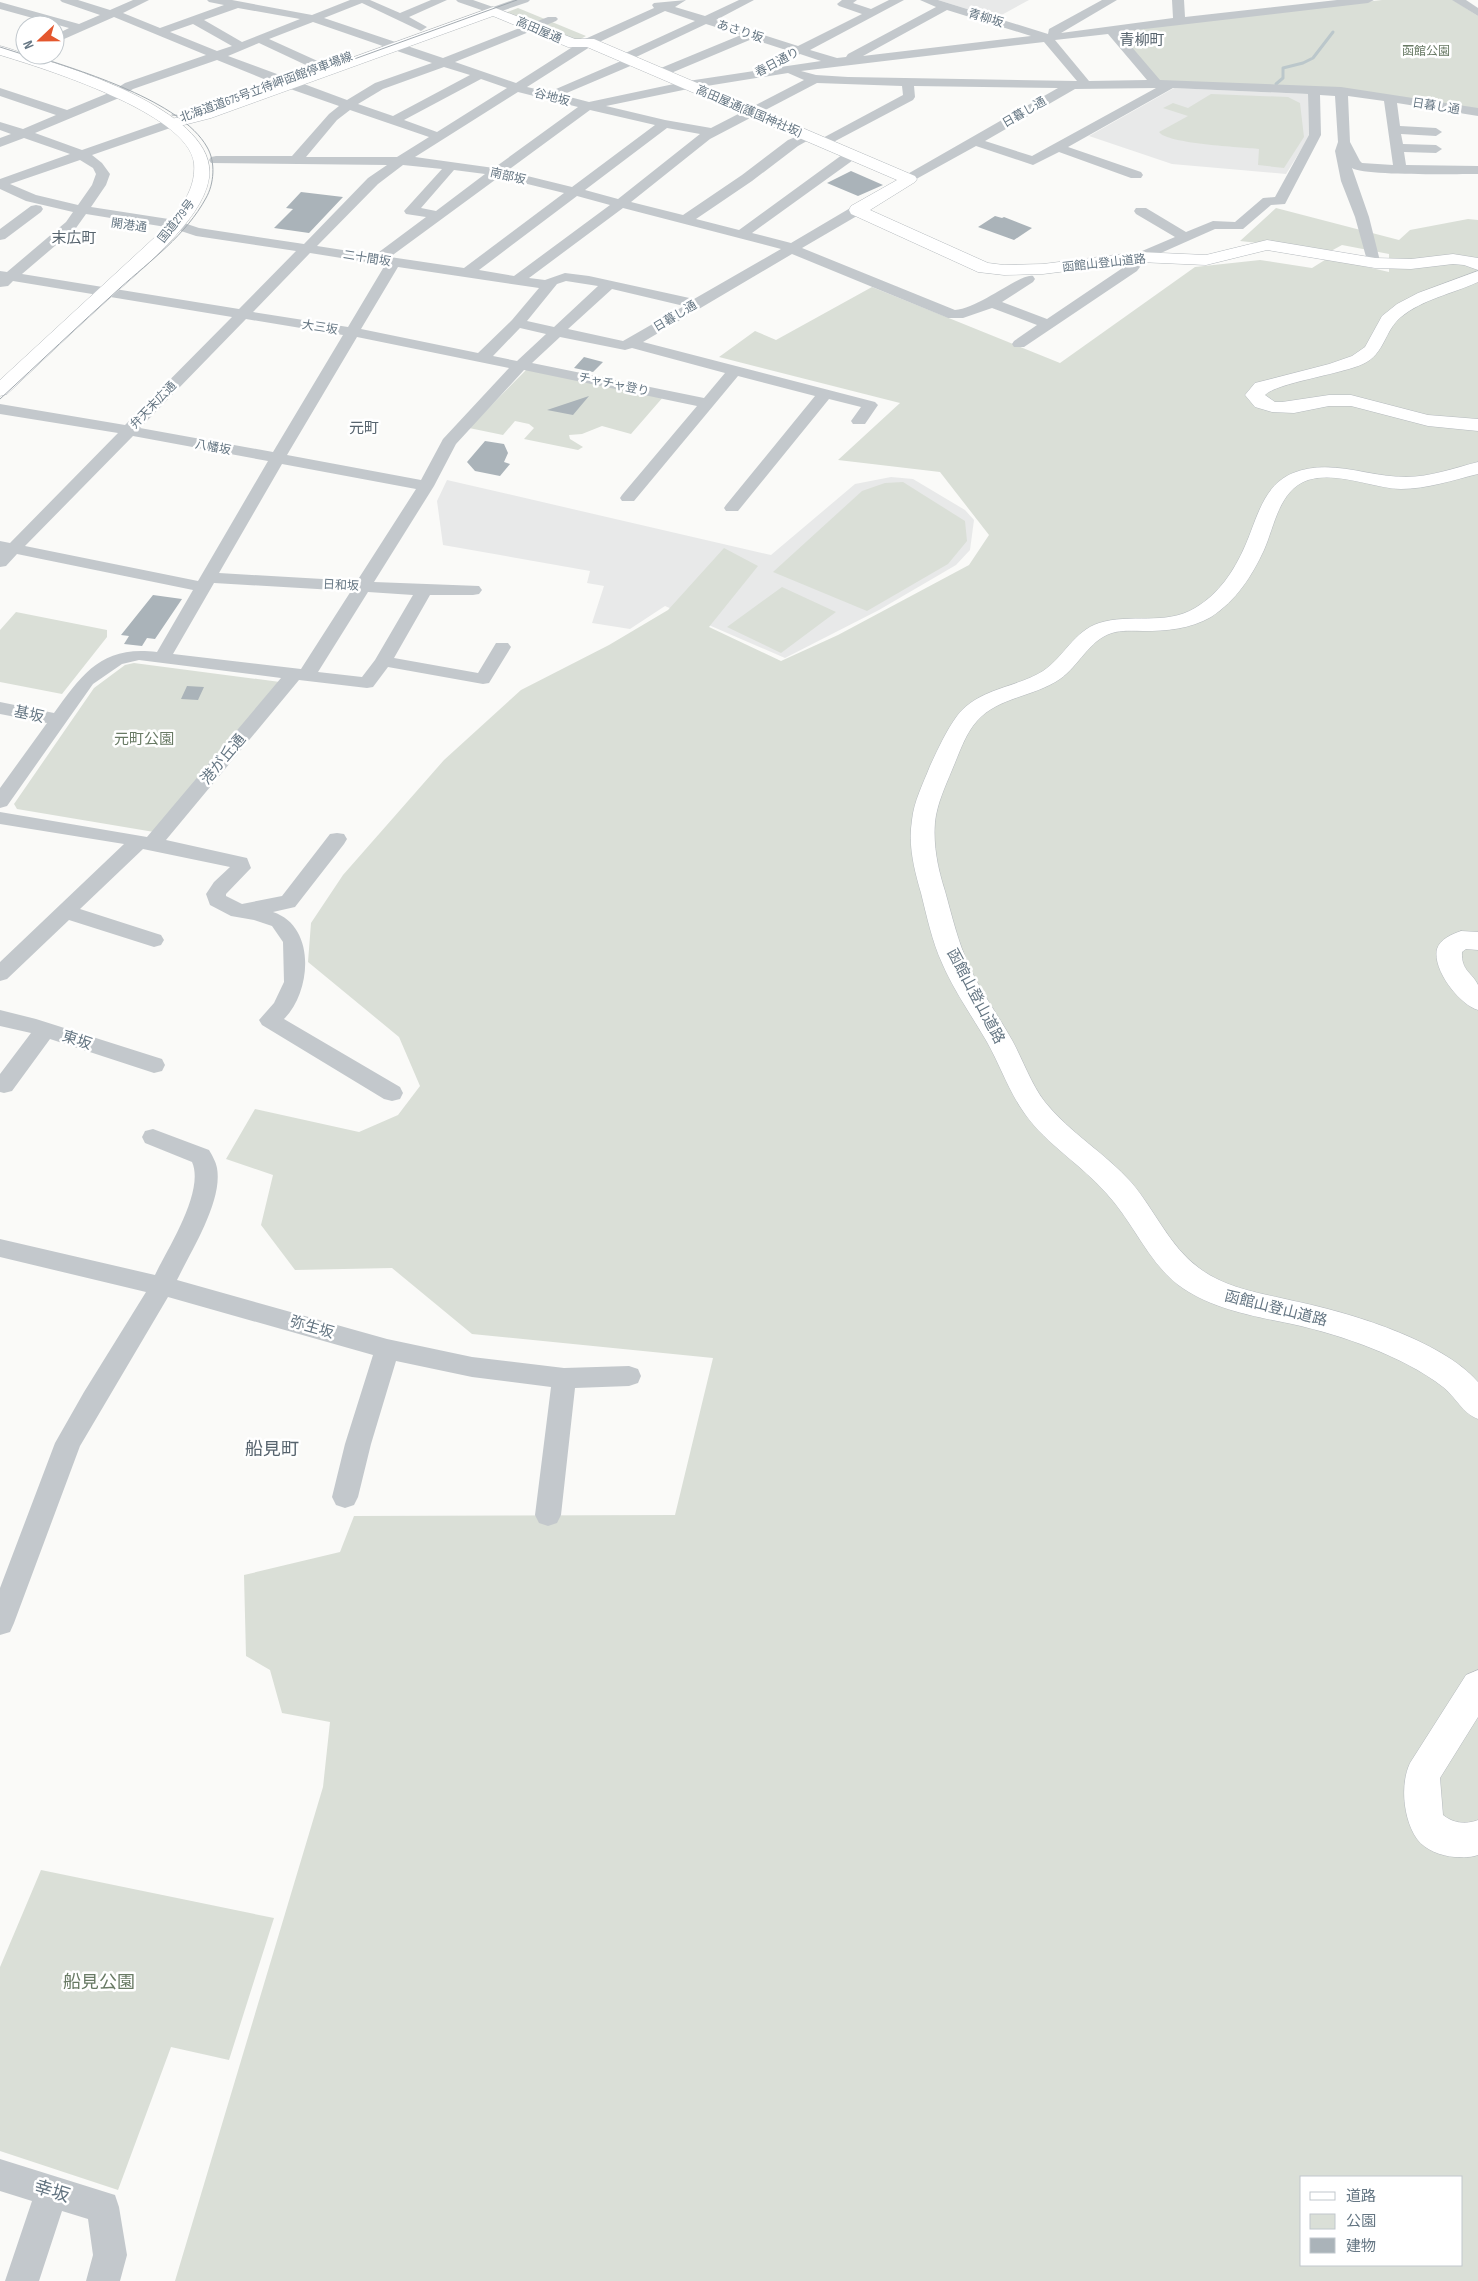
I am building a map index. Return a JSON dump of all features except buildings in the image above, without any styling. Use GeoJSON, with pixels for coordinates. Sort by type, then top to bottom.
{"type":"FeatureCollection","features":[{"type":"Feature","properties":{"kind":"main road","name":"北海道道675号立待岬函館停車場線"},"geometry":{"type":"LineString","coordinates":[[180,120],[512,1]]}},
{"type":"Feature","properties":{"kind":"main road","name":"高田屋通"},"geometry":{"type":"LineString","coordinates":[[489,9],[573,44],[589,42],[591,35],[512,1]]}},
{"type":"Feature","properties":{"kind":"main road","name":"国道279号"},"geometry":{"type":"LineString","coordinates":[[0,42],[15,49]]}},
{"type":"Feature","properties":{"kind":"main road","name":"高田屋通(護国神社坂)"},"geometry":{"type":"LineString","coordinates":[[589,42],[909,179]]}},
{"type":"Feature","properties":{"kind":"main road","name":"国道279号"},"geometry":{"type":"LineString","coordinates":[[0,50],[15,52]]}},
{"type":"Feature","properties":{"kind":"main road","name":"国道279号"},"geometry":{"type":"LineString","coordinates":[[0,405],[177,229],[212,192],[217,176],[216,160],[208,142],[180,120],[124,89],[65,64]]}},
{"type":"Feature","properties":{"kind":"main road","name":"国道279号"},"geometry":{"type":"LineString","coordinates":[[50,65],[124,89]]}},
{"type":"Feature","properties":{"kind":"main road","name":"国道279号"},"geometry":{"type":"LineString","coordinates":[[177,229],[200,187],[202,170],[196,148],[180,120]]}},
{"type":"Feature","properties":{"kind":"main road","name":"日暮し通"},"geometry":{"type":"LineString","coordinates":[[857,210],[909,179]]}},
{"type":"Feature","properties":{"kind":"main road","name":"函館山登山道路"},"geometry":{"type":"LineString","coordinates":[[857,210],[984,268],[997,270],[1042,270],[1140,257],[1198,261],[1214,260],[1255,246],[1266,245],[1389,264],[1413,264],[1449,258],[1461,259],[1478,265]]}},
{"type":"Feature","properties":{"kind":"main road"},"geometry":{"type":"LineString","coordinates":[[1478,276],[1405,306],[1385,324],[1375,349],[1358,360],[1262,387],[1254,395],[1258,401],[1270,407],[1288,408],[1321,401],[1354,400],[1443,424],[1478,425]]}},
{"type":"Feature","properties":{"kind":"main road","name":"国道279号"},"geometry":{"type":"LineString","coordinates":[[0,390],[112,293]]}},
{"type":"Feature","properties":{"kind":"main road","name":"函館山登山道路"},"geometry":{"type":"LineString","coordinates":[[1478,468],[1413,483],[1394,483],[1328,472],[1308,475],[1291,481],[1278,492],[1242,572],[1221,599],[1208,610],[1192,618],[1174,623],[1151,626],[1134,624],[1110,626],[1093,632],[1067,664],[1052,676],[1031,686],[991,700],[969,716],[943,762],[930,794],[923,826],[924,856],[929,881],[940,922],[956,965],[1032,1103],[1050,1127],[1117,1185],[1137,1210],[1166,1254],[1186,1274],[1222,1296],[1330,1321],[1386,1342],[1426,1361],[1460,1382],[1478,1406]]}},
{"type":"Feature","properties":{"kind":"main road"},"geometry":{"type":"LineString","coordinates":[[1478,941],[1461,940],[1450,948],[1449,954],[1450,964],[1458,978],[1478,1001]]}},
{"type":"Feature","properties":{"kind":"main road"},"geometry":{"type":"LineString","coordinates":[[1478,1686],[1422,1774],[1424,1812],[1430,1826],[1445,1838],[1472,1840],[1478,1837]]}},
{"type":"Feature","properties":{"kind":"street"},"geometry":{"type":"LineString","coordinates":[[0,4],[7,0]]}},
{"type":"Feature","properties":{"kind":"street"},"geometry":{"type":"LineString","coordinates":[[66,0],[159,32],[346,106],[440,137]]}},
{"type":"Feature","properties":{"kind":"street"},"geometry":{"type":"LineString","coordinates":[[65,35],[143,0]]}},
{"type":"Feature","properties":{"kind":"street","name":"谷地坂"},"geometry":{"type":"LineString","coordinates":[[213,0],[312,18],[517,87],[664,124],[712,132]]}},
{"type":"Feature","properties":{"kind":"street"},"geometry":{"type":"LineString","coordinates":[[159,32],[249,0]]}},
{"type":"Feature","properties":{"kind":"street"},"geometry":{"type":"LineString","coordinates":[[400,17],[442,0]]}},
{"type":"Feature","properties":{"kind":"street","name":"高田屋通"},"geometry":{"type":"LineString","coordinates":[[462,0],[489,9]]}},
{"type":"Feature","properties":{"kind":"street","name":"弁天末広通"},"geometry":{"type":"LineString","coordinates":[[0,562],[7,547],[128,430],[373,181],[400,161],[589,42],[680,0]]}},
{"type":"Feature","properties":{"kind":"street"},"geometry":{"type":"LineString","coordinates":[[550,96],[628,60],[748,0]]}},
{"type":"Feature","properties":{"kind":"street"},"geometry":{"type":"LineString","coordinates":[[851,0],[843,4],[866,11]]}},
{"type":"Feature","properties":{"kind":"street","name":"春日通り"},"geometry":{"type":"LineString","coordinates":[[587,106],[688,85],[757,74],[898,0]]}},
{"type":"Feature","properties":{"kind":"street","name":"青柳坂"},"geometry":{"type":"LineString","coordinates":[[926,0],[1046,37]]}},
{"type":"Feature","properties":{"kind":"street"},"geometry":{"type":"LineString","coordinates":[[1046,37],[1111,0]]}},
{"type":"Feature","properties":{"kind":"street"},"geometry":{"type":"LineString","coordinates":[[1178,0],[1179,22]]}},
{"type":"Feature","properties":{"kind":"street"},"geometry":{"type":"LineString","coordinates":[[1284,0],[1300,8]]}},
{"type":"Feature","properties":{"kind":"street"},"geometry":{"type":"LineString","coordinates":[[757,74],[840,61],[1368,0]]}},
{"type":"Feature","properties":{"kind":"street"},"geometry":{"type":"LineString","coordinates":[[1458,0],[1478,13]]}},
{"type":"Feature","properties":{"kind":"street"},"geometry":{"type":"LineString","coordinates":[[0,143],[69,115],[124,89],[216,56],[312,18],[364,1],[421,26]]}},
{"type":"Feature","properties":{"kind":"street","name":"あさり坂"},"geometry":{"type":"LineString","coordinates":[[650,2],[840,61]]}},
{"type":"Feature","properties":{"kind":"street"},"geometry":{"type":"LineString","coordinates":[[0,4],[80,28]]}},
{"type":"Feature","properties":{"kind":"street"},"geometry":{"type":"LineString","coordinates":[[840,61],[946,6]]}},
{"type":"Feature","properties":{"kind":"street"},"geometry":{"type":"LineString","coordinates":[[295,161],[346,106],[379,86],[443,63],[552,19]]}},
{"type":"Feature","properties":{"kind":"street"},"geometry":{"type":"LineString","coordinates":[[194,20],[241,46]]}},
{"type":"Feature","properties":{"kind":"street"},"geometry":{"type":"LineString","coordinates":[[974,141],[1033,161],[1163,85],[1125,48],[1111,29]]}},
{"type":"Feature","properties":{"kind":"street"},"geometry":{"type":"LineString","coordinates":[[660,73],[752,35]]}},
{"type":"Feature","properties":{"kind":"street"},"geometry":{"type":"LineString","coordinates":[[786,70],[815,79],[1078,85],[1082,79],[1046,37]]}},
{"type":"Feature","properties":{"kind":"street"},"geometry":{"type":"LineString","coordinates":[[259,39],[324,69]]}},
{"type":"Feature","properties":{"kind":"street"},"geometry":{"type":"LineString","coordinates":[[393,122],[480,75]]}},
{"type":"Feature","properties":{"kind":"street"},"geometry":{"type":"LineString","coordinates":[[517,280],[620,204],[712,132],[815,79]]}},
{"type":"Feature","properties":{"kind":"street"},"geometry":{"type":"LineString","coordinates":[[824,143],[909,97],[908,82]]}},
{"type":"Feature","properties":{"kind":"street","name":"日暮し通"},"geometry":{"type":"LineString","coordinates":[[909,179],[974,141],[1078,85],[1163,85],[1341,91],[1478,112]]}},
{"type":"Feature","properties":{"kind":"street"},"geometry":{"type":"LineString","coordinates":[[1019,344],[1132,268],[1140,257],[1213,225],[1238,226],[1268,201],[1280,200],[1315,135],[1314,91]]}},
{"type":"Feature","properties":{"kind":"street"},"geometry":{"type":"LineString","coordinates":[[1341,91],[1344,121],[1344,142],[1341,151],[1348,181],[1362,217],[1372,261]]}},
{"type":"Feature","properties":{"kind":"street"},"geometry":{"type":"LineString","coordinates":[[0,92],[69,115]]}},
{"type":"Feature","properties":{"kind":"street"},"geometry":{"type":"LineString","coordinates":[[1390,98],[1400,169]]}},
{"type":"Feature","properties":{"kind":"street"},"geometry":{"type":"LineString","coordinates":[[376,260],[587,106]]}},
{"type":"Feature","properties":{"kind":"street"},"geometry":{"type":"LineString","coordinates":[[0,184],[180,120]]}},
{"type":"Feature","properties":{"kind":"street"},"geometry":{"type":"LineString","coordinates":[[466,273],[664,124]]}},
{"type":"Feature","properties":{"kind":"street"},"geometry":{"type":"LineString","coordinates":[[0,126],[83,154],[97,164],[103,174],[99,185],[79,214],[3,279]]}},
{"type":"Feature","properties":{"kind":"street"},"geometry":{"type":"LineString","coordinates":[[1395,130],[1436,132]]}},
{"type":"Feature","properties":{"kind":"street"},"geometry":{"type":"LineString","coordinates":[[686,220],[747,178],[793,143],[808,136]]}},
{"type":"Feature","properties":{"kind":"street"},"geometry":{"type":"LineString","coordinates":[[1344,142],[1354,163],[1358,167],[1478,170]]}},
{"type":"Feature","properties":{"kind":"street"},"geometry":{"type":"LineString","coordinates":[[1057,148],[1136,175]]}},
{"type":"Feature","properties":{"kind":"street"},"geometry":{"type":"LineString","coordinates":[[1397,148],[1436,149]]}},
{"type":"Feature","properties":{"kind":"street"},"geometry":{"type":"LineString","coordinates":[[741,235],[851,154]]}},
{"type":"Feature","properties":{"kind":"street","name":"南部坂"},"geometry":{"type":"LineString","coordinates":[[216,160],[415,161],[497,172],[792,248],[953,315],[960,315],[991,303],[1028,278]]}},
{"type":"Feature","properties":{"kind":"street"},"geometry":{"type":"LineString","coordinates":[[438,214],[411,211],[451,166]]}},
{"type":"Feature","properties":{"kind":"street","name":"開港通"},"geometry":{"type":"LineString","coordinates":[[0,184],[42,202],[79,214]]}},
{"type":"Feature","properties":{"kind":"street","name":"開港通"},"geometry":{"type":"LineString","coordinates":[[0,196],[36,210],[79,214],[177,229]]}},
{"type":"Feature","properties":{"kind":"street"},"geometry":{"type":"LineString","coordinates":[[0,236],[36,210]]}},
{"type":"Feature","properties":{"kind":"street","name":"日暮し通"},"geometry":{"type":"LineString","coordinates":[[627,344],[857,210]]}},
{"type":"Feature","properties":{"kind":"street"},"geometry":{"type":"LineString","coordinates":[[1142,212],[1185,237]]}},
{"type":"Feature","properties":{"kind":"street","name":"二十間坂"},"geometry":{"type":"LineString","coordinates":[[177,229],[548,285]]}},
{"type":"Feature","properties":{"kind":"street"},"geometry":{"type":"LineString","coordinates":[[162,658],[394,262]]}},
{"type":"Feature","properties":{"kind":"street"},"geometry":{"type":"LineString","coordinates":[[482,358],[517,323],[552,281],[565,277],[696,304]]}},
{"type":"Feature","properties":{"kind":"street","name":"大三坂"},"geometry":{"type":"LineString","coordinates":[[3,279],[112,293],[353,332],[521,365]]}},
{"type":"Feature","properties":{"kind":"street","name":"港が丘通"},"geometry":{"type":"LineString","coordinates":[[0,974],[65,911],[146,843],[300,675],[363,586],[426,486],[449,442],[521,365],[608,285]]}},
{"type":"Feature","properties":{"kind":"street"},"geometry":{"type":"LineString","coordinates":[[991,303],[1048,324]]}},
{"type":"Feature","properties":{"kind":"street"},"geometry":{"type":"LineString","coordinates":[[517,323],[627,344],[736,369],[754,377],[870,404],[859,420]]}},
{"type":"Feature","properties":{"kind":"street","name":"チャチャ登り"},"geometry":{"type":"LineString","coordinates":[[521,365],[706,403]]}},
{"type":"Feature","properties":{"kind":"street"},"geometry":{"type":"LineString","coordinates":[[628,498],[736,369]]}},
{"type":"Feature","properties":{"kind":"street"},"geometry":{"type":"LineString","coordinates":[[732,508],[799,429],[825,394]]}},
{"type":"Feature","properties":{"kind":"street","name":"八幡坂"},"geometry":{"type":"LineString","coordinates":[[0,409],[128,430],[426,486]]}},
{"type":"Feature","properties":{"kind":"street","name":"日和坂"},"geometry":{"type":"LineString","coordinates":[[7,547],[207,583],[473,590]]}},
{"type":"Feature","properties":{"kind":"street"},"geometry":{"type":"LineString","coordinates":[[0,802],[87,680],[101,669],[126,656],[139,655],[367,683],[383,661],[424,590]]}},
{"type":"Feature","properties":{"kind":"street"},"geometry":{"type":"LineString","coordinates":[[383,661],[483,679],[502,647]]}},
{"type":"Feature","properties":{"kind":"street","name":"基坂"},"geometry":{"type":"LineString","coordinates":[[0,708],[59,720]]}},
{"type":"Feature","properties":{"kind":"street"},"geometry":{"type":"LineString","coordinates":[[0,818],[146,843],[240,863],[241,868],[238,872],[219,888],[216,894],[217,900],[238,911],[256,913],[279,921],[293,941],[294,982],[283,1007],[270,1020],[392,1093]]}},
{"type":"Feature","properties":{"kind":"street"},"geometry":{"type":"LineString","coordinates":[[238,911],[288,902],[337,840]]}},
{"type":"Feature","properties":{"kind":"street"},"geometry":{"type":"LineString","coordinates":[[65,911],[154,940]]}},
{"type":"Feature","properties":{"kind":"street","name":"東坂"},"geometry":{"type":"LineString","coordinates":[[0,1018],[45,1030],[154,1065]]}},
{"type":"Feature","properties":{"kind":"street"},"geometry":{"type":"LineString","coordinates":[[4,1085],[45,1030]]}},
{"type":"Feature","properties":{"kind":"street"},"geometry":{"type":"LineString","coordinates":[[0,1623],[68,1443],[93,1398],[162,1286],[196,1216],[205,1191],[206,1167],[201,1156],[153,1137]]}},
{"type":"Feature","properties":{"kind":"street","name":"弥生坂"},"geometry":{"type":"LineString","coordinates":[[0,1248],[162,1286],[387,1349],[472,1367],[564,1378],[629,1376]]}},
{"type":"Feature","properties":{"kind":"street"},"geometry":{"type":"LineString","coordinates":[[345,1497],[358,1444],[387,1349]]}},
{"type":"Feature","properties":{"kind":"street"},"geometry":{"type":"LineString","coordinates":[[548,1515],[564,1378]]}},
{"type":"Feature","properties":{"kind":"street","name":"幸坂"},"geometry":{"type":"LineString","coordinates":[[0,2175],[103,2207],[110,2255],[103,2281]]}},
{"type":"Feature","properties":{"kind":"street"},"geometry":{"type":"LineString","coordinates":[[22,2281],[52,2191]]}},
{"type":"Feature","properties":{"kind":"shaded area"},"geometry":{"type":"Polygon","coordinates":[[[938,0],[1029,0],[996,18],[938,0]]]}},
{"type":"Feature","properties":{"kind":"shaded area"},"geometry":{"type":"Polygon","coordinates":[[[1174,88],[1308,94],[1309,137],[1286,174],[1172,164],[1089,136],[1174,88]]]}},
{"type":"Feature","properties":{"kind":"shaded area"},"geometry":{"type":"Polygon","coordinates":[[[891,477],[913,479],[965,510],[974,520],[970,550],[956,565],[879,610],[785,658],[665,606],[630,629],[592,623],[604,586],[587,583],[590,571],[443,545],[437,501],[447,480],[771,555],[855,484],[891,477]]]}},
{"type":"Feature","properties":{"kind":"green space","name":"函館公園"},"geometry":{"type":"Polygon","coordinates":[[[1382,0],[1453,0],[1478,16],[1478,110],[1365,93],[1159,81],[1116,31],[1382,0]]]}},
{"type":"Feature","properties":{"kind":"green space"},"geometry":{"type":"Polygon","coordinates":[[[518,8],[586,36],[575,42],[505,13],[518,8]]]}},
{"type":"Feature","properties":{"kind":"green space"},"geometry":{"type":"Polygon","coordinates":[[[1211,94],[1288,97],[1300,103],[1304,137],[1284,168],[1258,165],[1259,149],[1190,142],[1165,136],[1159,132],[1188,116],[1163,108],[1173,103],[1188,108],[1211,94]]]}},
{"type":"Feature","properties":{"kind":"green space"},"geometry":{"type":"Polygon","coordinates":[[[1276,208],[1399,240],[1410,230],[1468,219],[1478,220],[1478,2281],[175,2281],[323,1787],[330,1722],[282,1713],[270,1670],[246,1656],[244,1575],[340,1552],[354,1516],[675,1515],[713,1358],[472,1334],[392,1268],[295,1270],[261,1225],[273,1175],[226,1159],[255,1109],[359,1132],[398,1115],[420,1086],[399,1037],[308,962],[311,923],[343,875],[444,760],[521,690],[609,645],[668,610],[724,548],[758,566],[709,627],[781,661],[838,635],[969,565],[989,535],[940,472],[838,460],[900,403],[719,357],[755,331],[776,340],[872,287],[1060,363],[1195,267],[1260,260],[1312,268],[1328,258],[1389,272],[1389,254],[1342,245],[1331,251],[1240,241],[1276,208]]]}},
{"type":"Feature","properties":{"kind":"green space"},"geometry":{"type":"Polygon","coordinates":[[[527,369],[664,396],[631,434],[602,426],[582,434],[569,435],[570,439],[583,447],[578,450],[524,439],[534,428],[529,424],[515,421],[503,435],[469,428],[527,369]]]}},
{"type":"Feature","properties":{"kind":"green space"},"geometry":{"type":"Polygon","coordinates":[[[903,482],[965,521],[967,541],[948,564],[867,611],[773,572],[862,491],[885,483],[903,482]]]}},
{"type":"Feature","properties":{"kind":"green space"},"geometry":{"type":"Polygon","coordinates":[[[782,587],[836,612],[781,653],[727,627],[782,587]]]}},
{"type":"Feature","properties":{"kind":"green space"},"geometry":{"type":"Polygon","coordinates":[[[16,612],[107,630],[107,637],[62,694],[0,682],[0,630],[16,612]]]}},
{"type":"Feature","properties":{"kind":"green space","name":"元町公園"},"geometry":{"type":"Polygon","coordinates":[[[134,663],[280,682],[154,832],[17,809],[14,804],[94,688],[125,665],[134,663]]]}},
{"type":"Feature","properties":{"kind":"green space","name":"船見公園"},"geometry":{"type":"Polygon","coordinates":[[[41,1870],[274,1918],[229,2060],[171,2047],[118,2190],[0,2151],[0,1967],[41,1870]]]}},
{"type":"Feature","properties":{"kind":"waterway"},"geometry":{"type":"LineString","coordinates":[[1276,84],[1283,78],[1283,68],[1303,63],[1313,58],[1333,32]]}},
{"type":"Feature","properties":{"kind":"tram line"},"geometry":{"type":"LineString","coordinates":[[176,115],[190,116],[208,112],[517,0]]}},
{"type":"Feature","properties":{"kind":"tram line"},"geometry":{"type":"LineString","coordinates":[[0,47],[15,52]]}},
{"type":"Feature","properties":{"kind":"tram line"},"geometry":{"type":"LineString","coordinates":[[61,65],[128,90],[176,115]]}},
{"type":"Feature","properties":{"kind":"tram line"},"geometry":{"type":"LineString","coordinates":[[172,115],[176,115]]}},
{"type":"Feature","properties":{"kind":"tram line"},"geometry":{"type":"LineString","coordinates":[[0,399],[178,236],[198,211],[211,186],[213,173],[212,159],[207,147],[194,130],[176,115]]}},
{"type":"Feature","properties":{"kind":"district","name":"青柳町"},"geometry":{"type":"Point","coordinates":[1142,40]}},
{"type":"Feature","properties":{"kind":"district","name":"末広町"},"geometry":{"type":"Point","coordinates":[74,238]}},
{"type":"Feature","properties":{"kind":"district","name":"元町"},"geometry":{"type":"Point","coordinates":[364,428]}},
{"type":"Feature","properties":{"kind":"district","name":"船見町"},"geometry":{"type":"Point","coordinates":[272,1449]}}]}
